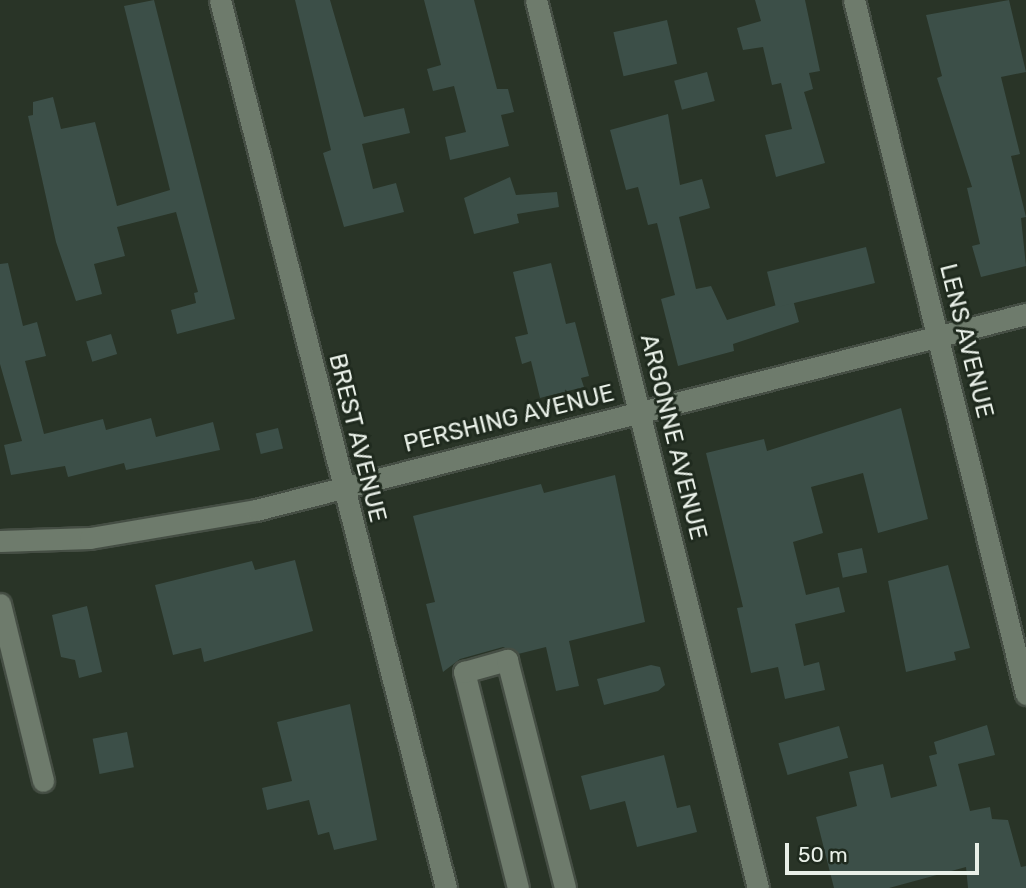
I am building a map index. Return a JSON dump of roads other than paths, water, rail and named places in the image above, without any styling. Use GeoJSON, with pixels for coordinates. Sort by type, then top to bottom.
{"type":"FeatureCollection","features":[{"type":"Feature","properties":{"kind":"street","name":"BREST AVENUE"},"geometry":{"type":"LineString","coordinates":[[220,0],[446,888]]}},
{"type":"Feature","properties":{"kind":"street","name":"ARGONNE AVENUE"},"geometry":{"type":"LineString","coordinates":[[536,0],[758,888]]}},
{"type":"Feature","properties":{"kind":"street","name":"LENS AVENUE"},"geometry":{"type":"LineString","coordinates":[[854,0],[1026,694]]}},
{"type":"Feature","properties":{"kind":"street","name":"PERSHING AVENUE"},"geometry":{"type":"LineString","coordinates":[[0,541],[90,538],[186,525],[343,488],[1026,314]]}},
{"type":"Feature","properties":{"kind":"street"},"geometry":{"type":"LineString","coordinates":[[0,604],[43,781]]}},
{"type":"Feature","properties":{"kind":"street"},"geometry":{"type":"LineString","coordinates":[[518,888],[464,672],[507,660],[565,888]]}}]}
